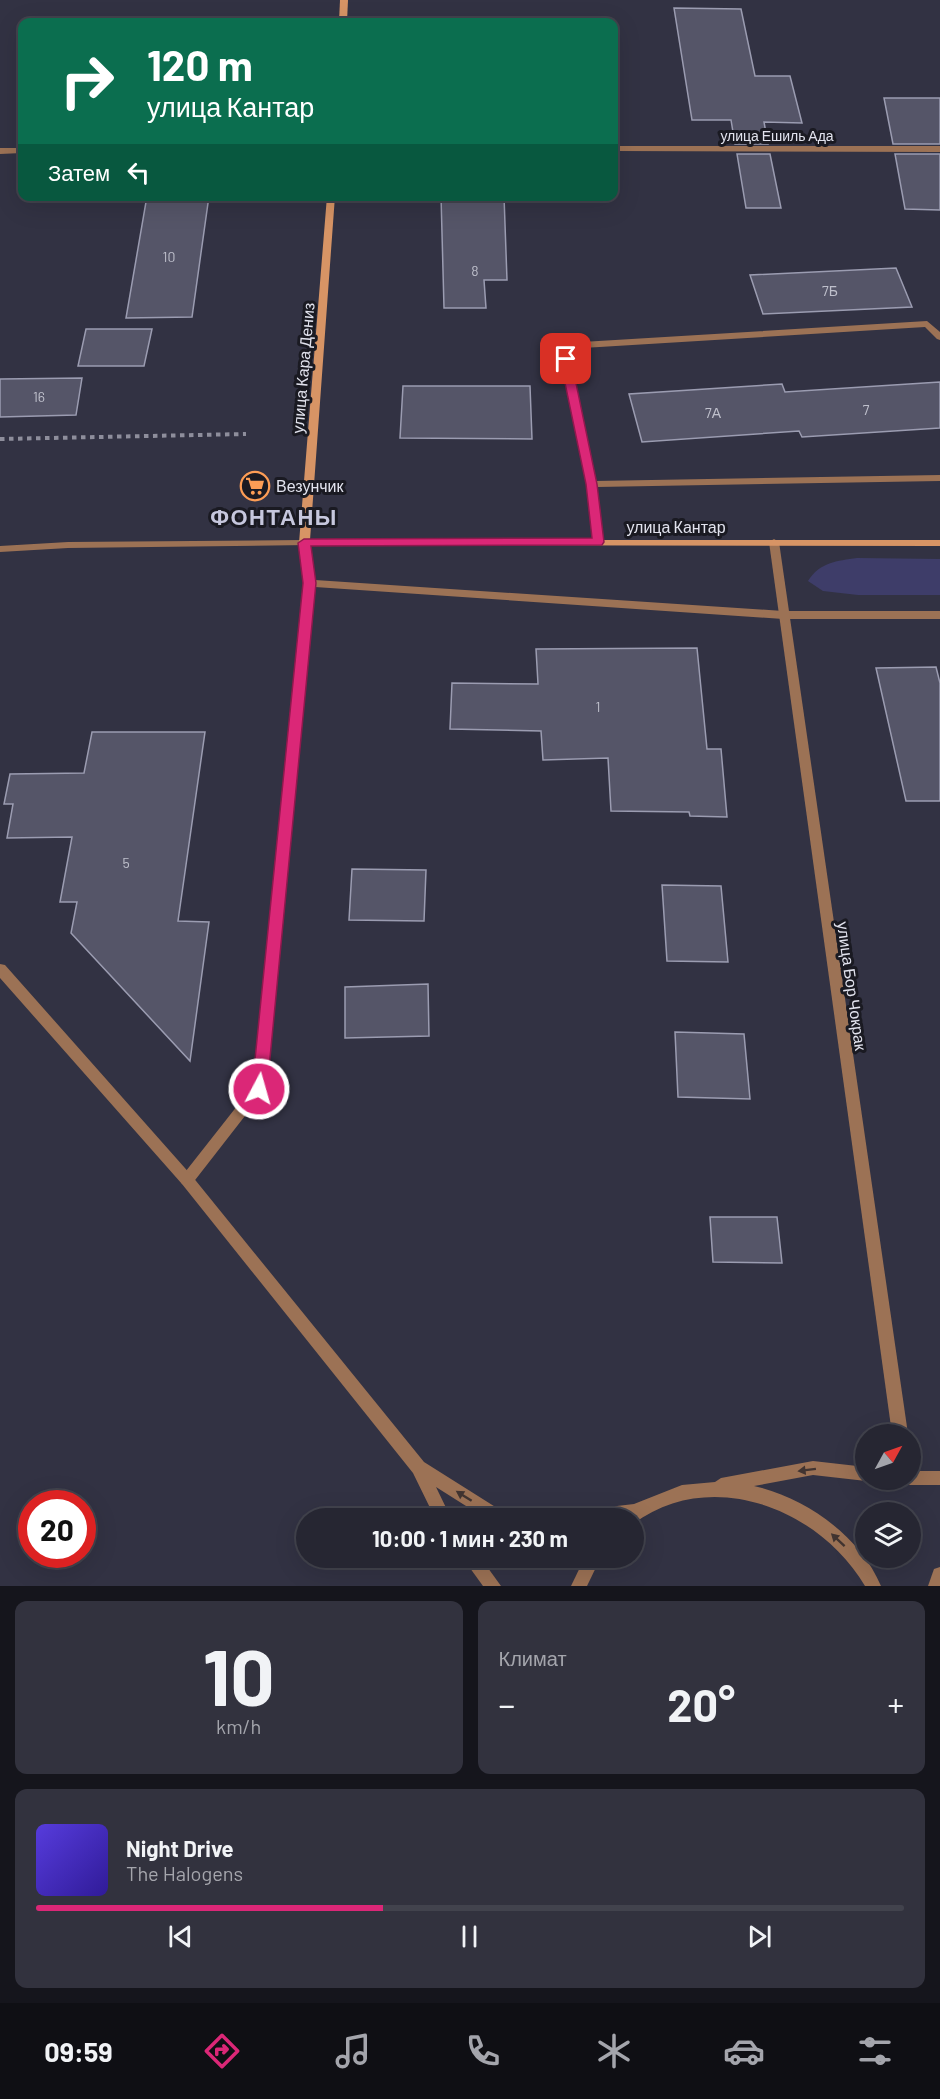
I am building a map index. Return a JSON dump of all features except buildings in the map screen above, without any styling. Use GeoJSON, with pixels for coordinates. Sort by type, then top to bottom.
{"type":"FeatureCollection","features":[{"type":"Feature","properties":{"kind":"main road"},"geometry":{"type":"LineString","coordinates":[[342,18],[344,0]]}},
{"type":"Feature","properties":{"kind":"main road","name":"улица Кара Дениз"},"geometry":{"type":"LineString","coordinates":[[304,543],[331,201]]}},
{"type":"Feature","properties":{"kind":"main road","name":"улица Кантар"},"geometry":{"type":"LineString","coordinates":[[304,543],[940,543]]}},
{"type":"Feature","properties":{"kind":"street","name":"улица Ешиль Ада"},"geometry":{"type":"LineString","coordinates":[[618,149],[940,149]]}},
{"type":"Feature","properties":{"kind":"street"},"geometry":{"type":"LineString","coordinates":[[0,151],[18,151]]}},
{"type":"Feature","properties":{"kind":"street"},"geometry":{"type":"LineString","coordinates":[[598,542],[591,484],[566,359],[570,349],[582,345],[927,324],[940,337]]}},
{"type":"Feature","properties":{"kind":"street"},"geometry":{"type":"LineString","coordinates":[[591,484],[940,478]]}},
{"type":"Feature","properties":{"kind":"street","name":"улица Бор Чокрак"},"geometry":{"type":"LineString","coordinates":[[774,542],[899,1424]]}},
{"type":"Feature","properties":{"kind":"street"},"geometry":{"type":"LineString","coordinates":[[0,549],[68,545],[304,543],[310,583],[259,1089],[187,1180]]}},
{"type":"Feature","properties":{"kind":"street"},"geometry":{"type":"LineString","coordinates":[[310,583],[783,615],[940,615]]}},
{"type":"Feature","properties":{"kind":"street"},"geometry":{"type":"LineString","coordinates":[[0,969],[187,1180],[419,1468],[438,1508]]}},
{"type":"Feature","properties":{"kind":"street"},"geometry":{"type":"LineString","coordinates":[[419,1468],[483,1508]]}},
{"type":"Feature","properties":{"kind":"street"},"geometry":{"type":"LineString","coordinates":[[644,1508],[673,1494],[813,1468],[855,1473]]}},
{"type":"Feature","properties":{"kind":"street"},"geometry":{"type":"LineString","coordinates":[[921,1478],[940,1478]]}},
{"type":"Feature","properties":{"kind":"street"},"geometry":{"type":"LineString","coordinates":[[673,1494],[716,1488],[760,1494],[802,1512],[840,1540],[870,1578],[873,1586]]}},
{"type":"Feature","properties":{"kind":"street"},"geometry":{"type":"LineString","coordinates":[[479,1568],[493,1586]]}},
{"type":"Feature","properties":{"kind":"street"},"geometry":{"type":"LineString","coordinates":[[579,1586],[588,1568]]}},
{"type":"Feature","properties":{"kind":"street"},"geometry":{"type":"LineString","coordinates":[[936,1586],[940,1575]]}},
{"type":"Feature","properties":{"kind":"path"},"geometry":{"type":"LineString","coordinates":[[0,439],[246,434]]}},
{"type":"Feature","properties":{"kind":"shaded area"},"geometry":{"type":"Polygon","coordinates":[[[857,558],[940,559],[940,595],[858,595],[823,591],[808,581],[824,566],[857,558]]]}},
{"type":"Feature","properties":{"kind":"place","name":"Везунчик"},"geometry":{"type":"Point","coordinates":[255,486]}},
{"type":"Feature","properties":{"kind":"district","name":"ФОНТАНЫ"},"geometry":{"type":"Point","coordinates":[274,517]}},
{"type":"Feature","properties":{"kind":"route"},"geometry":{"type":"LineString","coordinates":[[259,1089],[310,583],[304,543],[598,542],[591,484],[566,359]]}}]}
